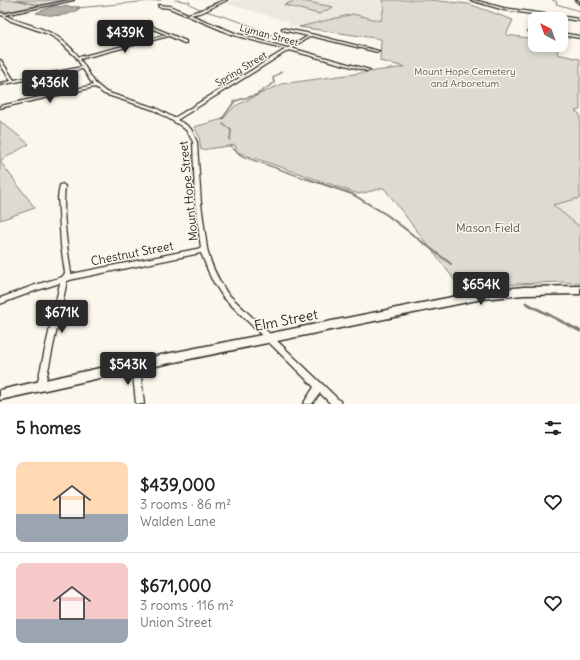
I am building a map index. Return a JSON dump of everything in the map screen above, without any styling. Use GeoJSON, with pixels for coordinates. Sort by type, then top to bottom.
{"type":"FeatureCollection","features":[{"type":"Feature","properties":{"kind":"main road","name":"Elm Street"},"geometry":{"type":"LineString","coordinates":[[0,395],[136,365],[482,295],[524,291],[580,290]]}},
{"type":"Feature","properties":{"kind":"street"},"geometry":{"type":"LineString","coordinates":[[1,14],[73,0]]}},
{"type":"Feature","properties":{"kind":"street"},"geometry":{"type":"LineString","coordinates":[[187,15],[202,11],[226,0]]}},
{"type":"Feature","properties":{"kind":"street"},"geometry":{"type":"LineString","coordinates":[[471,0],[504,9],[580,20]]}},
{"type":"Feature","properties":{"kind":"street"},"geometry":{"type":"LineString","coordinates":[[576,0],[580,3]]}},
{"type":"Feature","properties":{"kind":"street","name":"Lyman Street"},"geometry":{"type":"LineString","coordinates":[[159,6],[169,7],[234,34],[368,70]]}},
{"type":"Feature","properties":{"kind":"street","name":"Mount Hope Street"},"geometry":{"type":"LineString","coordinates":[[1,14],[12,20],[49,33],[64,43],[78,58],[96,86],[105,93],[145,106],[174,120],[189,130],[195,142],[198,203],[205,250],[214,278],[225,295],[337,404]]}},
{"type":"Feature","properties":{"kind":"street"},"geometry":{"type":"LineString","coordinates":[[152,24],[152,27],[185,42]]}},
{"type":"Feature","properties":{"kind":"street"},"geometry":{"type":"LineString","coordinates":[[283,29],[377,51]]}},
{"type":"Feature","properties":{"kind":"street"},"geometry":{"type":"LineString","coordinates":[[78,58],[169,35]]}},
{"type":"Feature","properties":{"kind":"street","name":"Spring Street"},"geometry":{"type":"LineString","coordinates":[[174,120],[311,35]]}},
{"type":"Feature","properties":{"kind":"street"},"geometry":{"type":"LineString","coordinates":[[568,35],[580,37]]}},
{"type":"Feature","properties":{"kind":"street"},"geometry":{"type":"LineString","coordinates":[[0,61],[13,81]]}},
{"type":"Feature","properties":{"kind":"street"},"geometry":{"type":"LineString","coordinates":[[0,84],[84,68]]}},
{"type":"Feature","properties":{"kind":"street"},"geometry":{"type":"LineString","coordinates":[[0,107],[96,86]]}},
{"type":"Feature","properties":{"kind":"street"},"geometry":{"type":"LineString","coordinates":[[41,385],[64,279],[68,273],[64,246],[61,197],[62,186]]}},
{"type":"Feature","properties":{"kind":"street","name":"Chestnut Street"},"geometry":{"type":"LineString","coordinates":[[0,301],[64,279],[205,250]]}},
{"type":"Feature","properties":{"kind":"street"},"geometry":{"type":"LineString","coordinates":[[136,365],[140,404]]}},
{"type":"Feature","properties":{"kind":"street"},"geometry":{"type":"LineString","coordinates":[[307,404],[319,387]]}},
{"type":"Feature","properties":{"kind":"shaded area"},"geometry":{"type":"Polygon","coordinates":[[[235,0],[382,0],[384,7],[382,21],[353,14],[299,27],[286,25],[290,22],[225,3],[235,0]]]}},
{"type":"Feature","properties":{"kind":"shaded area"},"geometry":{"type":"Polygon","coordinates":[[[53,6],[80,7],[74,12],[63,15],[36,13],[53,6]]]}},
{"type":"Feature","properties":{"kind":"shaded area"},"geometry":{"type":"Polygon","coordinates":[[[580,198],[580,227],[553,205],[580,198]]]}},
{"type":"Feature","properties":{"kind":"green space"},"geometry":{"type":"Polygon","coordinates":[[[0,0],[68,0],[5,12],[0,11],[0,0]]]}},
{"type":"Feature","properties":{"kind":"green space"},"geometry":{"type":"Polygon","coordinates":[[[297,0],[333,7],[319,14],[284,5],[297,0]]]}},
{"type":"Feature","properties":{"kind":"green space","name":"Mount Hope Cemetery and Arboretum"},"geometry":{"type":"Polygon","coordinates":[[[382,0],[430,0],[469,4],[513,20],[506,35],[528,38],[528,52],[557,52],[557,54],[580,59],[580,110],[575,111],[580,114],[580,198],[553,205],[580,227],[580,283],[559,282],[460,287],[384,188],[359,194],[237,152],[235,145],[201,150],[199,136],[194,127],[223,119],[235,106],[281,84],[405,67],[380,61],[381,39],[299,27],[353,14],[381,21],[384,7],[382,0]]]}},
{"type":"Feature","properties":{"kind":"green space"},"geometry":{"type":"Polygon","coordinates":[[[0,121],[29,144],[0,161],[0,121]]]}},
{"type":"Feature","properties":{"kind":"green space"},"geometry":{"type":"Polygon","coordinates":[[[0,161],[35,208],[0,220],[0,161]]]}},
{"type":"Feature","properties":{"kind":"waterway"},"geometry":{"type":"LineString","coordinates":[[15,0],[38,5]]}},
{"type":"Feature","properties":{"kind":"waterway"},"geometry":{"type":"LineString","coordinates":[[77,8],[161,0]]}},
{"type":"Feature","properties":{"kind":"waterway"},"geometry":{"type":"LineString","coordinates":[[175,0],[190,2],[189,4],[200,9]]}},
{"type":"Feature","properties":{"kind":"waterway"},"geometry":{"type":"LineString","coordinates":[[552,0],[557,2],[556,4],[580,11]]}},
{"type":"Feature","properties":{"kind":"waterway"},"geometry":{"type":"LineString","coordinates":[[206,11],[244,23],[272,35]]}},
{"type":"Feature","properties":{"kind":"waterway"},"geometry":{"type":"LineString","coordinates":[[222,119],[235,101],[256,95],[274,83],[273,78],[281,72]]}},
{"type":"Feature","properties":{"kind":"waterway"},"geometry":{"type":"LineString","coordinates":[[223,124],[231,130],[230,140]]}},
{"type":"Feature","properties":{"kind":"waterway"},"geometry":{"type":"LineString","coordinates":[[230,146],[242,156],[307,179]]}},
{"type":"Feature","properties":{"kind":"waterway"},"geometry":{"type":"LineString","coordinates":[[305,178],[352,194],[387,215],[451,264]]}},
{"type":"Feature","properties":{"kind":"waterway"},"geometry":{"type":"LineString","coordinates":[[526,303],[580,331]]}},
{"type":"Feature","properties":{"kind":"park label","name":"Mason Field"},"geometry":{"type":"Point","coordinates":[488,227]}}]}
